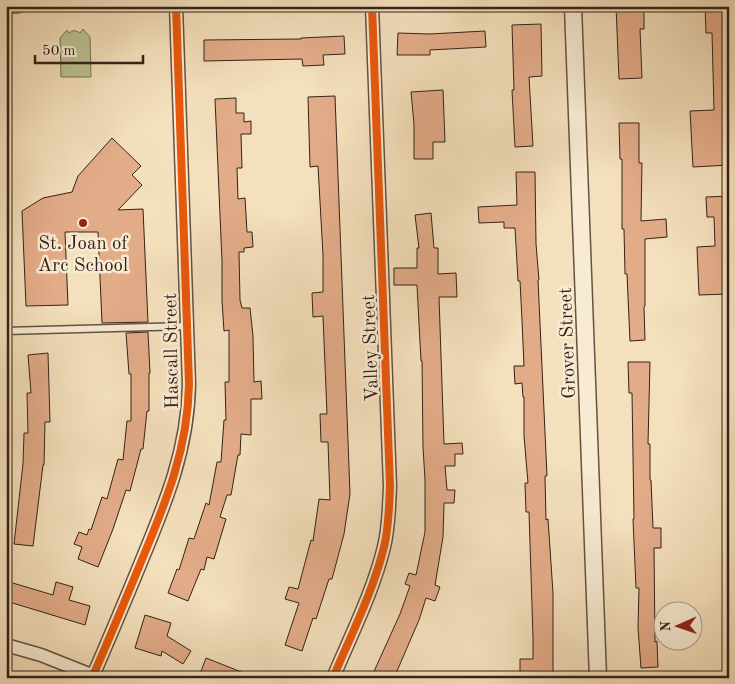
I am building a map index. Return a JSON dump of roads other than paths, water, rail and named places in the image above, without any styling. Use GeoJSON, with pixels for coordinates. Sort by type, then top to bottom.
{"type":"FeatureCollection","features":[{"type":"Feature","properties":{"kind":"street"},"geometry":{"type":"LineString","coordinates":[[6,7],[19,6]]}},
{"type":"Feature","properties":{"kind":"street","name":"Hascall Street"},"geometry":{"type":"LineString","coordinates":[[95,677],[167,499],[186,433],[189,403],[176,6]]}},
{"type":"Feature","properties":{"kind":"street","name":"Valley Street"},"geometry":{"type":"LineString","coordinates":[[333,678],[377,572],[385,546],[389,518],[390,486],[372,6]]}},
{"type":"Feature","properties":{"kind":"street","name":"Grover Street"},"geometry":{"type":"LineString","coordinates":[[573,6],[598,678]]}},
{"type":"Feature","properties":{"kind":"street"},"geometry":{"type":"LineString","coordinates":[[6,645],[41,655],[95,677]]}},
{"type":"Feature","properties":{"kind":"lane"},"geometry":{"type":"LineString","coordinates":[[6,331],[187,326]]}},
{"type":"Feature","properties":{"kind":"place","name":"St. Joan of Arc School"},"geometry":{"type":"Point","coordinates":[83,223]}}]}
